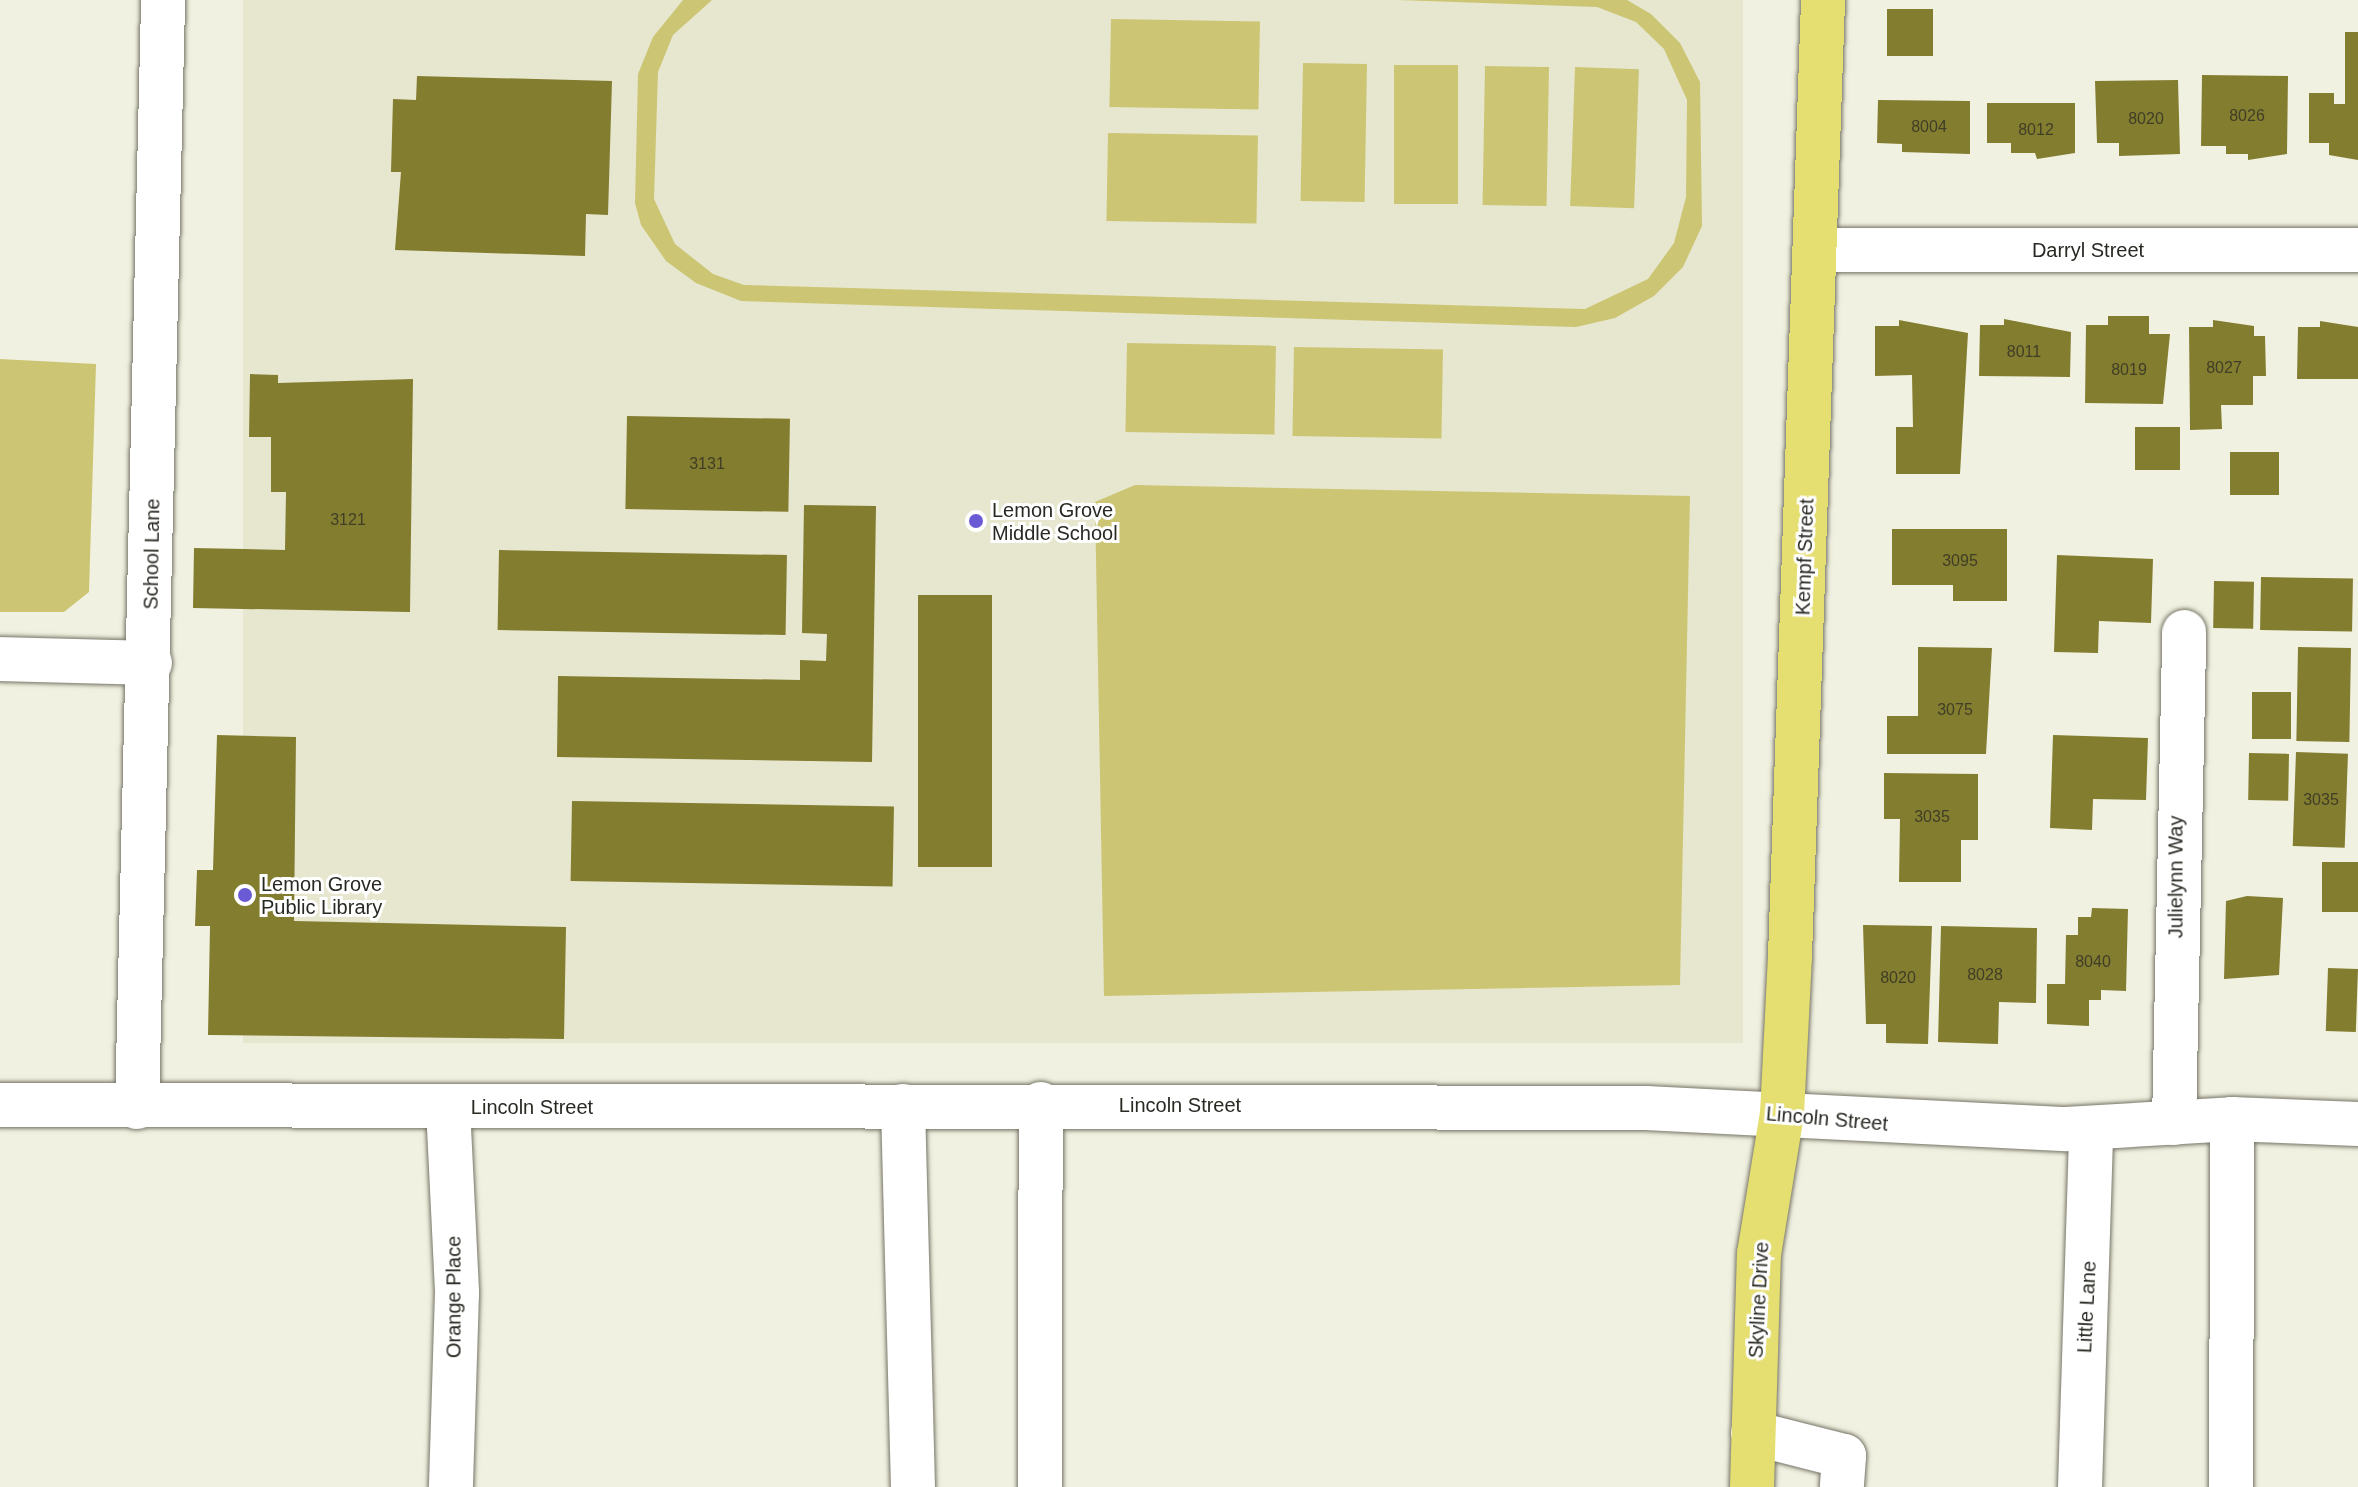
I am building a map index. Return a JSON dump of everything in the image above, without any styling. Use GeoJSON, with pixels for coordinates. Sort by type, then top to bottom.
{"type":"FeatureCollection","features":[{"type":"Feature","properties":{"kind":"main road","name":"Kempf Street"},"geometry":{"type":"LineString","coordinates":[[1782,1114],[1817,250],[1823,0]]}},
{"type":"Feature","properties":{"kind":"main road","name":"Skyline Drive"},"geometry":{"type":"LineString","coordinates":[[1752,1487],[1759,1254],[1782,1114]]}},
{"type":"Feature","properties":{"kind":"street","name":"School Lane"},"geometry":{"type":"LineString","coordinates":[[137,1107],[150,663],[163,0]]}},
{"type":"Feature","properties":{"kind":"street","name":"Darryl Street"},"geometry":{"type":"LineString","coordinates":[[1817,250],[2358,250]]}},
{"type":"Feature","properties":{"kind":"street","name":"Julielynn Way"},"geometry":{"type":"LineString","coordinates":[[2174,1123],[2184,632]]}},
{"type":"Feature","properties":{"kind":"street"},"geometry":{"type":"LineString","coordinates":[[0,659],[150,663]]}},
{"type":"Feature","properties":{"kind":"street"},"geometry":{"type":"LineString","coordinates":[[1040,1487],[1041,1104]]}},
{"type":"Feature","properties":{"kind":"street","name":"Lincoln Street"},"geometry":{"type":"LineString","coordinates":[[0,1105],[448,1107],[1041,1104],[1782,1114],[1900,1125],[2091,1128],[2232,1119],[2358,1124]]}},
{"type":"Feature","properties":{"kind":"street"},"geometry":{"type":"LineString","coordinates":[[903,1106],[913,1487]]}},
{"type":"Feature","properties":{"kind":"street","name":"Orange Place"},"geometry":{"type":"LineString","coordinates":[[448,1107],[457,1293],[451,1487]]}},
{"type":"Feature","properties":{"kind":"street"},"geometry":{"type":"LineString","coordinates":[[2231,1487],[2232,1119]]}},
{"type":"Feature","properties":{"kind":"street","name":"Little Lane"},"geometry":{"type":"LineString","coordinates":[[2080,1487],[2091,1128]]}},
{"type":"Feature","properties":{"kind":"street"},"geometry":{"type":"LineString","coordinates":[[1753,1433],[1844,1456],[1842,1487]]}},
{"type":"Feature","properties":{"kind":"shaded area","name":"Lemon Grove Middle School"},"geometry":{"type":"Polygon","coordinates":[[[243,0],[1743,0],[1743,1043],[243,1043],[243,0]]]}},
{"type":"Feature","properties":{"kind":"shaded area"},"geometry":{"type":"Polygon","coordinates":[[[683,0],[712,0],[673,35],[658,72],[654,199],[675,244],[713,274],[744,285],[1585,309],[1648,279],[1674,243],[1686,197],[1687,100],[1664,49],[1636,22],[1597,7],[1398,0],[1627,0],[1651,14],[1680,43],[1700,82],[1702,226],[1683,267],[1654,296],[1615,318],[1576,327],[741,301],[696,283],[666,261],[641,225],[635,203],[638,74],[653,37],[683,0]]]}},
{"type":"Feature","properties":{"kind":"shaded area"},"geometry":{"type":"Polygon","coordinates":[[[1111,19],[1260,22],[1258,110],[1109,107],[1111,19]]]}},
{"type":"Feature","properties":{"kind":"shaded area"},"geometry":{"type":"Polygon","coordinates":[[[1303,63],[1367,64],[1365,202],[1301,201],[1303,63]]]}},
{"type":"Feature","properties":{"kind":"shaded area"},"geometry":{"type":"Polygon","coordinates":[[[1394,65],[1458,65],[1458,204],[1394,204],[1394,65]]]}},
{"type":"Feature","properties":{"kind":"shaded area"},"geometry":{"type":"Polygon","coordinates":[[[1485,66],[1549,67],[1547,206],[1483,205],[1485,66]]]}},
{"type":"Feature","properties":{"kind":"shaded area"},"geometry":{"type":"Polygon","coordinates":[[[1575,67],[1639,69],[1634,208],[1570,206],[1575,67]]]}},
{"type":"Feature","properties":{"kind":"shaded area"},"geometry":{"type":"Polygon","coordinates":[[[1108,133],[1258,136],[1256,224],[1106,221],[1108,133]]]}},
{"type":"Feature","properties":{"kind":"shaded area"},"geometry":{"type":"Polygon","coordinates":[[[1127,343],[1276,346],[1274,435],[1125,432],[1127,343]]]}},
{"type":"Feature","properties":{"kind":"shaded area"},"geometry":{"type":"Polygon","coordinates":[[[1294,347],[1443,350],[1441,439],[1292,436],[1294,347]]]}},
{"type":"Feature","properties":{"kind":"shaded area"},"geometry":{"type":"Polygon","coordinates":[[[0,359],[96,364],[89,592],[64,612],[0,612],[0,359]]]}},
{"type":"Feature","properties":{"kind":"shaded area"},"geometry":{"type":"Polygon","coordinates":[[[1135,485],[1690,496],[1680,985],[1104,996],[1095,502],[1135,485]]]}},
{"type":"Feature","properties":{"kind":"building"},"geometry":{"type":"Polygon","coordinates":[[[1887,9],[1933,9],[1933,56],[1887,56],[1887,9]]]}},
{"type":"Feature","properties":{"kind":"building"},"geometry":{"type":"Polygon","coordinates":[[[2345,32],[2358,32],[2358,160],[2329,155],[2329,143],[2309,143],[2309,93],[2334,93],[2334,104],[2345,104],[2345,32]]]}},
{"type":"Feature","properties":{"kind":"building"},"geometry":{"type":"Polygon","coordinates":[[[2202,75],[2288,76],[2287,154],[2248,160],[2248,154],[2226,154],[2226,146],[2201,146],[2202,75]]]}},
{"type":"Feature","properties":{"kind":"building"},"geometry":{"type":"Polygon","coordinates":[[[417,76],[612,81],[608,215],[586,214],[585,256],[395,250],[401,172],[391,172],[393,99],[416,100],[417,76]]]}},
{"type":"Feature","properties":{"kind":"building"},"geometry":{"type":"Polygon","coordinates":[[[2178,80],[2180,154],[2119,156],[2119,143],[2097,143],[2095,81],[2178,80]]]}},
{"type":"Feature","properties":{"kind":"building"},"geometry":{"type":"Polygon","coordinates":[[[1878,100],[1970,101],[1970,154],[1902,152],[1902,144],[1877,143],[1878,100]]]}},
{"type":"Feature","properties":{"kind":"building"},"geometry":{"type":"Polygon","coordinates":[[[1987,103],[2075,103],[2075,153],[2037,159],[2035,153],[2011,153],[2011,143],[1987,143],[1987,103]]]}},
{"type":"Feature","properties":{"kind":"building"},"geometry":{"type":"Polygon","coordinates":[[[2108,316],[2149,316],[2149,334],[2170,334],[2163,404],[2085,403],[2086,325],[2108,325],[2108,316]]]}},
{"type":"Feature","properties":{"kind":"building"},"geometry":{"type":"Polygon","coordinates":[[[2004,319],[2071,332],[2070,377],[1979,376],[1980,325],[2004,325],[2004,319]]]}},
{"type":"Feature","properties":{"kind":"building"},"geometry":{"type":"Polygon","coordinates":[[[1899,320],[1968,333],[1960,474],[1896,474],[1896,427],[1913,427],[1912,375],[1875,376],[1875,326],[1899,326],[1899,320]]]}},
{"type":"Feature","properties":{"kind":"building"},"geometry":{"type":"Polygon","coordinates":[[[2213,320],[2254,326],[2254,336],[2265,336],[2266,376],[2253,376],[2253,405],[2221,405],[2222,429],[2190,430],[2189,327],[2213,327],[2213,320]]]}},
{"type":"Feature","properties":{"kind":"building"},"geometry":{"type":"Polygon","coordinates":[[[2320,321],[2358,327],[2358,379],[2297,379],[2298,327],[2320,327],[2320,321]]]}},
{"type":"Feature","properties":{"kind":"building"},"geometry":{"type":"Polygon","coordinates":[[[250,374],[278,375],[278,383],[413,379],[410,612],[193,608],[194,548],[285,550],[286,492],[271,492],[271,437],[249,437],[250,374]]]}},
{"type":"Feature","properties":{"kind":"building"},"geometry":{"type":"Polygon","coordinates":[[[627,416],[790,419],[788,512],[625,509],[627,416]]]}},
{"type":"Feature","properties":{"kind":"building"},"geometry":{"type":"Polygon","coordinates":[[[2135,427],[2180,427],[2180,470],[2135,470],[2135,427]]]}},
{"type":"Feature","properties":{"kind":"building"},"geometry":{"type":"Polygon","coordinates":[[[2230,452],[2279,452],[2279,495],[2230,495],[2230,452]]]}},
{"type":"Feature","properties":{"kind":"building"},"geometry":{"type":"Polygon","coordinates":[[[804,505],[876,506],[872,762],[557,757],[558,676],[800,680],[800,660],[826,661],[827,634],[802,633],[804,505]]]}},
{"type":"Feature","properties":{"kind":"building"},"geometry":{"type":"Polygon","coordinates":[[[1892,529],[2007,529],[2007,601],[1953,601],[1953,585],[1892,585],[1892,529]]]}},
{"type":"Feature","properties":{"kind":"building"},"geometry":{"type":"Polygon","coordinates":[[[499,550],[787,555],[786,635],[498,630],[499,550]]]}},
{"type":"Feature","properties":{"kind":"building"},"geometry":{"type":"Polygon","coordinates":[[[2057,555],[2153,559],[2151,623],[2099,621],[2098,653],[2054,652],[2057,555]]]}},
{"type":"Feature","properties":{"kind":"building"},"geometry":{"type":"Polygon","coordinates":[[[2261,577],[2353,579],[2352,632],[2260,630],[2261,577]]]}},
{"type":"Feature","properties":{"kind":"building"},"geometry":{"type":"Polygon","coordinates":[[[2214,581],[2254,582],[2253,629],[2213,628],[2214,581]]]}},
{"type":"Feature","properties":{"kind":"building"},"geometry":{"type":"Polygon","coordinates":[[[918,595],[992,595],[992,867],[918,867],[918,595]]]}},
{"type":"Feature","properties":{"kind":"building"},"geometry":{"type":"Polygon","coordinates":[[[1918,647],[1992,648],[1986,754],[1887,754],[1887,716],[1918,716],[1918,647]]]}},
{"type":"Feature","properties":{"kind":"building"},"geometry":{"type":"Polygon","coordinates":[[[2298,647],[2351,648],[2349,742],[2296,741],[2298,647]]]}},
{"type":"Feature","properties":{"kind":"building"},"geometry":{"type":"Polygon","coordinates":[[[2252,692],[2291,692],[2291,739],[2252,739],[2252,692]]]}},
{"type":"Feature","properties":{"kind":"building","name":"Lemon Grove Public Library"},"geometry":{"type":"Polygon","coordinates":[[[217,735],[296,737],[294,921],[566,927],[564,1039],[208,1035],[210,926],[195,926],[197,870],[213,870],[217,735]]]}},
{"type":"Feature","properties":{"kind":"building"},"geometry":{"type":"Polygon","coordinates":[[[2053,735],[2148,738],[2146,800],[2093,799],[2092,830],[2050,828],[2053,735]]]}},
{"type":"Feature","properties":{"kind":"building"},"geometry":{"type":"Polygon","coordinates":[[[2296,752],[2348,754],[2345,848],[2293,846],[2296,752]]]}},
{"type":"Feature","properties":{"kind":"building"},"geometry":{"type":"Polygon","coordinates":[[[2249,753],[2289,754],[2288,801],[2248,800],[2249,753]]]}},
{"type":"Feature","properties":{"kind":"building"},"geometry":{"type":"Polygon","coordinates":[[[1884,773],[1978,774],[1978,840],[1961,840],[1961,882],[1899,882],[1900,819],[1884,819],[1884,773]]]}},
{"type":"Feature","properties":{"kind":"building"},"geometry":{"type":"Polygon","coordinates":[[[572,801],[894,807],[893,887],[571,881],[572,801]]]}},
{"type":"Feature","properties":{"kind":"building"},"geometry":{"type":"Polygon","coordinates":[[[2322,862],[2358,862],[2358,912],[2322,912],[2322,862]]]}},
{"type":"Feature","properties":{"kind":"building"},"geometry":{"type":"Polygon","coordinates":[[[2247,896],[2283,898],[2279,975],[2224,979],[2226,901],[2247,896]]]}},
{"type":"Feature","properties":{"kind":"building"},"geometry":{"type":"Polygon","coordinates":[[[2092,908],[2128,909],[2126,991],[2101,990],[2101,1000],[2089,1000],[2089,1026],[2047,1024],[2047,984],[2065,984],[2066,935],[2078,935],[2078,917],[2091,917],[2092,908]]]}},
{"type":"Feature","properties":{"kind":"building"},"geometry":{"type":"Polygon","coordinates":[[[1863,925],[1932,926],[1928,1044],[1886,1043],[1886,1024],[1866,1024],[1863,925]]]}},
{"type":"Feature","properties":{"kind":"building"},"geometry":{"type":"Polygon","coordinates":[[[1941,926],[2037,928],[2036,1003],[1999,1002],[1998,1044],[1938,1042],[1941,926]]]}},
{"type":"Feature","properties":{"kind":"building"},"geometry":{"type":"Polygon","coordinates":[[[2328,968],[2358,969],[2356,1032],[2326,1031],[2328,968]]]}},
{"type":"Feature","properties":{"kind":"place","name":"Lemon Grove Middle School"},"geometry":{"type":"Point","coordinates":[976,521]}},
{"type":"Feature","properties":{"kind":"place","name":"Lemon Grove Public Library"},"geometry":{"type":"Point","coordinates":[245,895]}}]}
